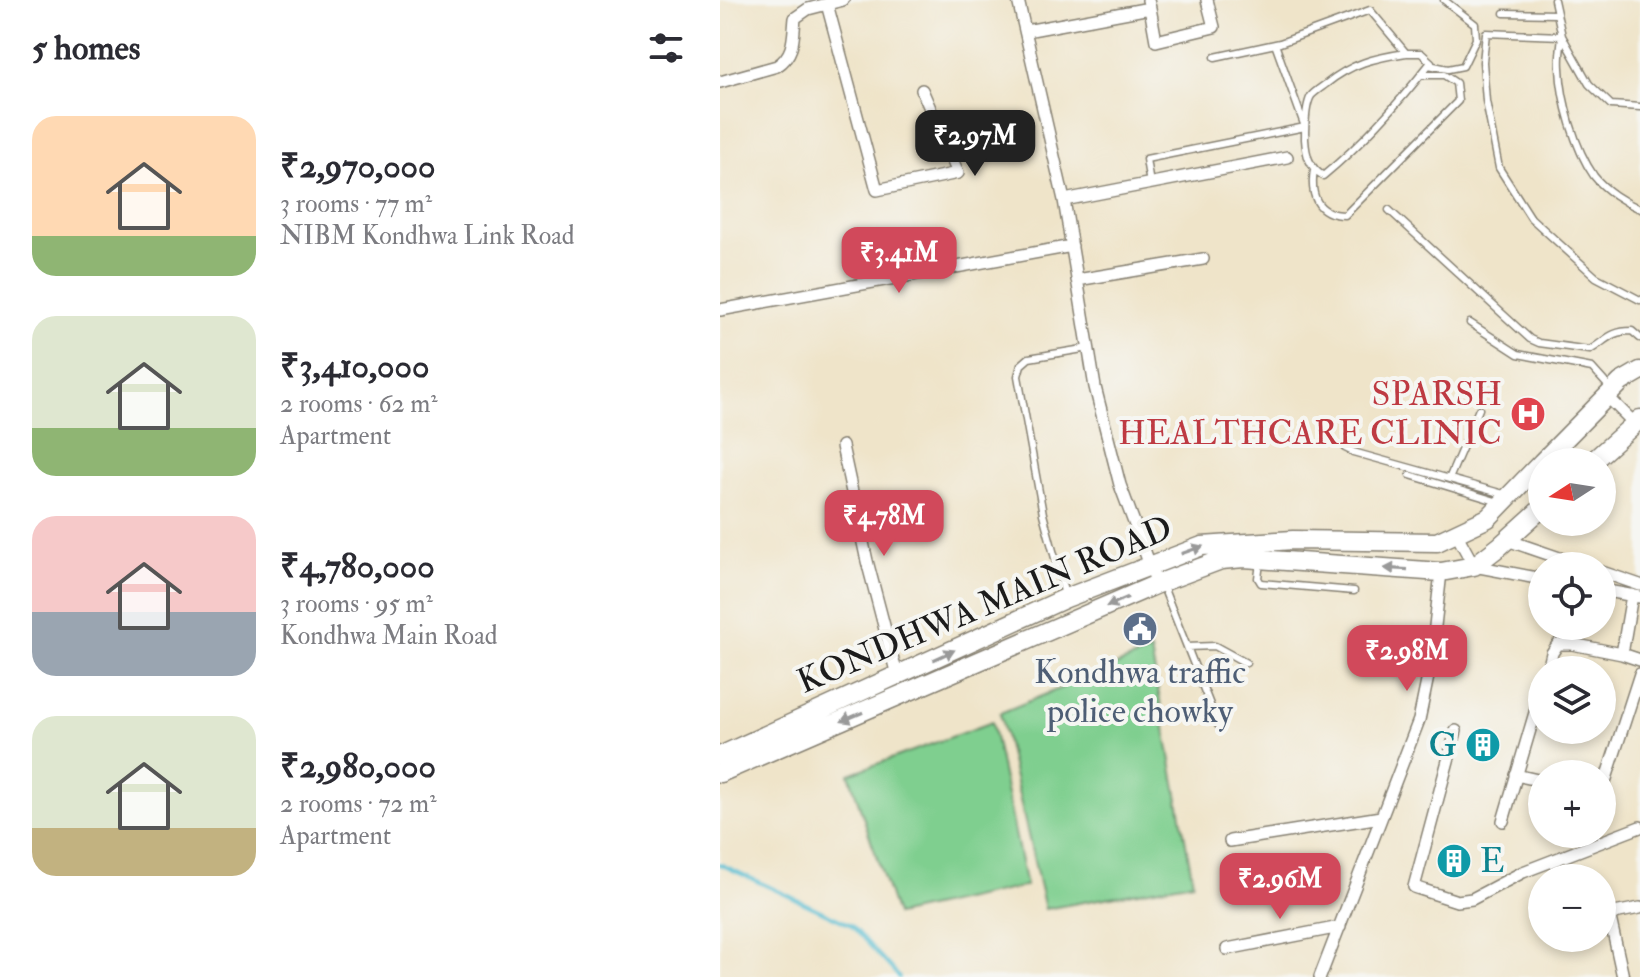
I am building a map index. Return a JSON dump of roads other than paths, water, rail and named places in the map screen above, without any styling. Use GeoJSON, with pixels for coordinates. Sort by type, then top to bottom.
{"type":"FeatureCollection","features":[{"type":"Feature","properties":{"kind":"main road","name":"KONDHWA MAIN ROAD"},"geometry":{"type":"LineString","coordinates":[[1556,448],[1621,382],[1640,371]]}},
{"type":"Feature","properties":{"kind":"main road"},"geometry":{"type":"LineString","coordinates":[[1609,448],[1638,423]]}},
{"type":"Feature","properties":{"kind":"main road","name":"KONDHWA MAIN ROAD"},"geometry":{"type":"LineString","coordinates":[[720,773],[900,686],[1066,598],[1202,546],[1293,540],[1437,542],[1488,518],[1528,476]]}},
{"type":"Feature","properties":{"kind":"main road","name":"KONDHWA MAIN ROAD"},"geometry":{"type":"LineString","coordinates":[[720,756],[1221,560],[1244,558],[1441,572],[1474,566],[1528,521]]}},
{"type":"Feature","properties":{"kind":"street"},"geometry":{"type":"LineString","coordinates":[[720,82],[777,66],[791,54],[795,18],[808,9],[843,0]]}},
{"type":"Feature","properties":{"kind":"street"},"geometry":{"type":"LineString","coordinates":[[1018,0],[1064,200],[1095,387],[1120,485],[1159,584]]}},
{"type":"Feature","properties":{"kind":"street"},"geometry":{"type":"LineString","coordinates":[[1026,31],[1149,4],[1156,41],[1214,27],[1207,0]]}},
{"type":"Feature","properties":{"kind":"street"},"geometry":{"type":"LineString","coordinates":[[827,4],[877,190],[958,173],[922,90]]}},
{"type":"Feature","properties":{"kind":"street"},"geometry":{"type":"LineString","coordinates":[[1064,200],[1287,157]]}},
{"type":"Feature","properties":{"kind":"street"},"geometry":{"type":"LineString","coordinates":[[720,310],[1072,246]]}},
{"type":"Feature","properties":{"kind":"street"},"geometry":{"type":"LineString","coordinates":[[1077,280],[1203,259]]}},
{"type":"Feature","properties":{"kind":"street"},"geometry":{"type":"LineString","coordinates":[[1610,393],[1638,423]]}},
{"type":"Feature","properties":{"kind":"street"},"geometry":{"type":"LineString","coordinates":[[842,446],[867,561],[900,686]]}},
{"type":"Feature","properties":{"kind":"street"},"geometry":{"type":"LineString","coordinates":[[1456,533],[1474,566],[1528,576]]}},
{"type":"Feature","properties":{"kind":"street"},"geometry":{"type":"LineString","coordinates":[[1507,540],[1542,552]]}},
{"type":"Feature","properties":{"kind":"street"},"geometry":{"type":"LineString","coordinates":[[1320,977],[1419,720],[1431,662],[1441,572]]}},
{"type":"Feature","properties":{"kind":"street"},"geometry":{"type":"LineString","coordinates":[[1616,580],[1637,593]]}},
{"type":"Feature","properties":{"kind":"street"},"geometry":{"type":"LineString","coordinates":[[1616,591],[1637,593]]}},
{"type":"Feature","properties":{"kind":"street"},"geometry":{"type":"LineString","coordinates":[[1622,654],[1637,593]]}},
{"type":"Feature","properties":{"kind":"street"},"geometry":{"type":"LineString","coordinates":[[1551,656],[1558,644],[1572,644],[1640,660]]}},
{"type":"Feature","properties":{"kind":"street"},"geometry":{"type":"LineString","coordinates":[[1612,760],[1640,674]]}},
{"type":"Feature","properties":{"kind":"street"},"geometry":{"type":"LineString","coordinates":[[1456,731],[1414,887],[1457,901],[1472,899],[1523,872],[1640,827]]}},
{"type":"Feature","properties":{"kind":"street"},"geometry":{"type":"LineString","coordinates":[[1503,821],[1528,735]]}},
{"type":"Feature","properties":{"kind":"street"},"geometry":{"type":"LineString","coordinates":[[1516,775],[1528,778]]}},
{"type":"Feature","properties":{"kind":"street"},"geometry":{"type":"LineString","coordinates":[[1230,841],[1381,817]]}},
{"type":"Feature","properties":{"kind":"street"},"geometry":{"type":"LineString","coordinates":[[1623,977],[1610,918],[1614,913],[1640,908]]}},
{"type":"Feature","properties":{"kind":"street"},"geometry":{"type":"LineString","coordinates":[[1227,949],[1340,927]]}},
{"type":"Feature","properties":{"kind":"lane"},"geometry":{"type":"LineString","coordinates":[[1429,65],[1448,69],[1463,66],[1476,39],[1475,24],[1444,0]]}},
{"type":"Feature","properties":{"kind":"lane"},"geometry":{"type":"LineString","coordinates":[[1554,0],[1562,36],[1560,67],[1566,110],[1577,143],[1595,176],[1624,203],[1640,209]]}},
{"type":"Feature","properties":{"kind":"lane"},"geometry":{"type":"LineString","coordinates":[[1215,57],[1275,44],[1370,10],[1406,53]]}},
{"type":"Feature","properties":{"kind":"lane"},"geometry":{"type":"LineString","coordinates":[[1504,13],[1557,14]]}},
{"type":"Feature","properties":{"kind":"lane"},"geometry":{"type":"LineString","coordinates":[[1562,36],[1486,33],[1483,62],[1486,101],[1499,168],[1531,218],[1596,277],[1640,300]]}},
{"type":"Feature","properties":{"kind":"lane"},"geometry":{"type":"LineString","coordinates":[[1562,36],[1589,84],[1611,105],[1640,107]]}},
{"type":"Feature","properties":{"kind":"lane"},"geometry":{"type":"LineString","coordinates":[[1275,44],[1305,127]]}},
{"type":"Feature","properties":{"kind":"lane"},"geometry":{"type":"LineString","coordinates":[[1406,53],[1421,53],[1431,62],[1403,97],[1336,165],[1323,176],[1314,170],[1306,154],[1305,121],[1311,96],[1333,78],[1360,63],[1376,57],[1406,53]]}},
{"type":"Feature","properties":{"kind":"lane"},"geometry":{"type":"LineString","coordinates":[[1314,170],[1312,185],[1315,199],[1324,210],[1345,215],[1458,101],[1456,83],[1444,75],[1421,75]]}},
{"type":"Feature","properties":{"kind":"lane"},"geometry":{"type":"LineString","coordinates":[[1150,184],[1146,159],[1305,127]]}},
{"type":"Feature","properties":{"kind":"lane"},"geometry":{"type":"LineString","coordinates":[[1287,157],[1306,154]]}},
{"type":"Feature","properties":{"kind":"lane"},"geometry":{"type":"LineString","coordinates":[[1389,210],[1530,339],[1590,350],[1612,333],[1632,331],[1640,338]]}},
{"type":"Feature","properties":{"kind":"lane"},"geometry":{"type":"LineString","coordinates":[[1470,323],[1518,354],[1592,368],[1610,393]]}},
{"type":"Feature","properties":{"kind":"lane"},"geometry":{"type":"LineString","coordinates":[[1066,598],[1043,514],[1018,376],[1021,365],[1029,358],[1089,348]]}},
{"type":"Feature","properties":{"kind":"lane"},"geometry":{"type":"LineString","coordinates":[[1449,479],[1479,409]]}},
{"type":"Feature","properties":{"kind":"lane"},"geometry":{"type":"LineString","coordinates":[[1347,425],[1345,448],[1353,452],[1506,499]]}},
{"type":"Feature","properties":{"kind":"lane"},"geometry":{"type":"LineString","coordinates":[[1410,475],[1506,499]]}},
{"type":"Feature","properties":{"kind":"lane"},"geometry":{"type":"LineString","coordinates":[[1261,560],[1258,578],[1261,583],[1354,591]]}},
{"type":"Feature","properties":{"kind":"lane"},"geometry":{"type":"LineString","coordinates":[[1159,584],[1218,725]]}},
{"type":"Feature","properties":{"kind":"lane"},"geometry":{"type":"LineString","coordinates":[[1187,647],[1215,646],[1246,663]]}},
{"type":"Feature","properties":{"kind":"waterway"},"geometry":{"type":"LineString","coordinates":[[720,864],[851,925],[899,977]]}},
{"type":"Feature","properties":{"kind":"place","name":"SPARSH HEALTHCARE CLINIC"},"geometry":{"type":"Point","coordinates":[1528,414]}},
{"type":"Feature","properties":{"kind":"place","name":"Kondhwa traffic police chowky"},"geometry":{"type":"Point","coordinates":[1140,629]}},
{"type":"Feature","properties":{"kind":"place","name":"G"},"geometry":{"type":"Point","coordinates":[1483,745]}},
{"type":"Feature","properties":{"kind":"place","name":"E"},"geometry":{"type":"Point","coordinates":[1454,861]}}]}
